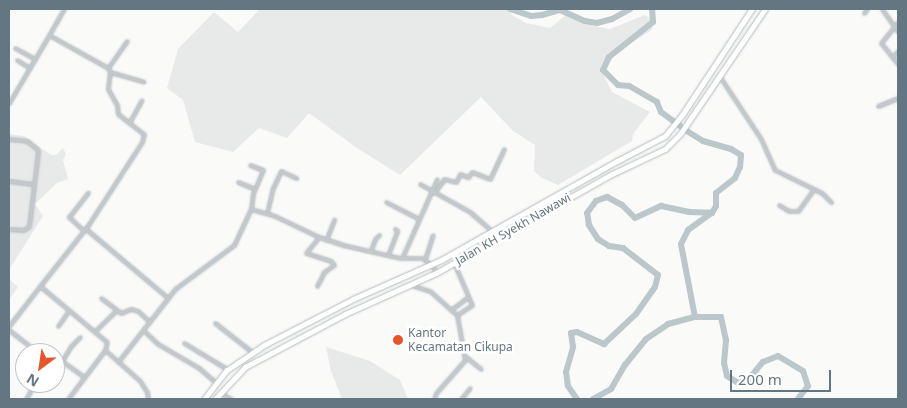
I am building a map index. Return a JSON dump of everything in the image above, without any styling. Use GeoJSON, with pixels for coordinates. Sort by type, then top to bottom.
{"type":"FeatureCollection","features":[{"type":"Feature","properties":{"kind":"main road","name":"Jalan KH Syekh Nawawi"},"geometry":{"type":"LineString","coordinates":[[204,399],[227,370],[252,352],[353,299],[432,264],[617,160],[656,142],[682,116],[752,9]]}},
{"type":"Feature","properties":{"kind":"main road","name":"Jalan KH Syekh Nawawi"},"geometry":{"type":"LineString","coordinates":[[215,399],[246,367],[344,314],[436,273],[612,174],[665,149],[680,134],[720,78],[765,9]]}},
{"type":"Feature","properties":{"kind":"street"},"geometry":{"type":"LineString","coordinates":[[9,103],[64,9]]}},
{"type":"Feature","properties":{"kind":"street"},"geometry":{"type":"LineString","coordinates":[[864,13],[867,9]]}},
{"type":"Feature","properties":{"kind":"street"},"geometry":{"type":"LineString","coordinates":[[882,9],[891,18],[893,26],[898,32]]}},
{"type":"Feature","properties":{"kind":"street"},"geometry":{"type":"LineString","coordinates":[[898,22],[881,42],[898,64]]}},
{"type":"Feature","properties":{"kind":"street"},"geometry":{"type":"LineString","coordinates":[[49,35],[109,70],[144,82]]}},
{"type":"Feature","properties":{"kind":"street"},"geometry":{"type":"LineString","coordinates":[[9,326],[85,230],[144,137],[141,130],[118,114],[117,105],[108,89],[109,70],[127,41]]}},
{"type":"Feature","properties":{"kind":"street"},"geometry":{"type":"LineString","coordinates":[[15,48],[35,60]]}},
{"type":"Feature","properties":{"kind":"street"},"geometry":{"type":"LineString","coordinates":[[892,56],[898,51]]}},
{"type":"Feature","properties":{"kind":"street"},"geometry":{"type":"LineString","coordinates":[[17,60],[30,68]]}},
{"type":"Feature","properties":{"kind":"street"},"geometry":{"type":"LineString","coordinates":[[720,78],[761,140],[775,170],[822,194],[831,202]]}},
{"type":"Feature","properties":{"kind":"street"},"geometry":{"type":"LineString","coordinates":[[878,106],[898,98]]}},
{"type":"Feature","properties":{"kind":"street"},"geometry":{"type":"LineString","coordinates":[[129,123],[142,100]]}},
{"type":"Feature","properties":{"kind":"street"},"geometry":{"type":"LineString","coordinates":[[9,139],[26,141],[37,148],[38,152],[29,226],[24,230],[9,229]]}},
{"type":"Feature","properties":{"kind":"street"},"geometry":{"type":"LineString","coordinates":[[433,192],[444,179],[456,182],[460,174],[468,177],[472,172],[490,179],[504,148]]}},
{"type":"Feature","properties":{"kind":"street"},"geometry":{"type":"LineString","coordinates":[[118,362],[181,283],[234,246],[251,209],[255,189],[263,170],[250,165]]}},
{"type":"Feature","properties":{"kind":"street"},"geometry":{"type":"LineString","coordinates":[[267,213],[272,190],[281,171],[296,178]]}},
{"type":"Feature","properties":{"kind":"street"},"geometry":{"type":"LineString","coordinates":[[402,258],[433,192],[437,179]]}},
{"type":"Feature","properties":{"kind":"street"},"geometry":{"type":"LineString","coordinates":[[9,182],[33,184]]}},
{"type":"Feature","properties":{"kind":"street"},"geometry":{"type":"LineString","coordinates":[[238,182],[255,189]]}},
{"type":"Feature","properties":{"kind":"street"},"geometry":{"type":"LineString","coordinates":[[420,184],[470,212],[491,230]]}},
{"type":"Feature","properties":{"kind":"street"},"geometry":{"type":"LineString","coordinates":[[780,205],[789,211],[798,211],[813,190]]}},
{"type":"Feature","properties":{"kind":"street"},"geometry":{"type":"LineString","coordinates":[[88,193],[69,217],[168,298]]}},
{"type":"Feature","properties":{"kind":"street"},"geometry":{"type":"LineString","coordinates":[[386,202],[419,219]]}},
{"type":"Feature","properties":{"kind":"street"},"geometry":{"type":"LineString","coordinates":[[251,209],[267,213],[326,240],[402,258],[416,256],[425,259],[432,264],[436,273]]}},
{"type":"Feature","properties":{"kind":"street"},"geometry":{"type":"LineString","coordinates":[[326,240],[334,220]]}},
{"type":"Feature","properties":{"kind":"street"},"geometry":{"type":"LineString","coordinates":[[388,255],[397,231],[395,229]]}},
{"type":"Feature","properties":{"kind":"street"},"geometry":{"type":"LineString","coordinates":[[370,250],[379,235]]}},
{"type":"Feature","properties":{"kind":"street"},"geometry":{"type":"LineString","coordinates":[[425,259],[433,235]]}},
{"type":"Feature","properties":{"kind":"street"},"geometry":{"type":"LineString","coordinates":[[317,286],[324,272],[334,265],[331,261],[306,253],[319,237]]}},
{"type":"Feature","properties":{"kind":"street"},"geometry":{"type":"LineString","coordinates":[[454,262],[472,305],[457,315]]}},
{"type":"Feature","properties":{"kind":"street"},"geometry":{"type":"LineString","coordinates":[[410,285],[430,291],[457,315],[466,357],[464,363],[446,381],[434,399]]}},
{"type":"Feature","properties":{"kind":"street"},"geometry":{"type":"LineString","coordinates":[[40,286],[107,342],[105,350],[83,376],[68,399]]}},
{"type":"Feature","properties":{"kind":"street"},"geometry":{"type":"LineString","coordinates":[[452,309],[468,296]]}},
{"type":"Feature","properties":{"kind":"street"},"geometry":{"type":"LineString","coordinates":[[101,298],[117,310],[125,313],[134,309],[150,322]]}},
{"type":"Feature","properties":{"kind":"street"},"geometry":{"type":"LineString","coordinates":[[58,326],[69,310]]}},
{"type":"Feature","properties":{"kind":"street"},"geometry":{"type":"LineString","coordinates":[[96,331],[117,310]]}},
{"type":"Feature","properties":{"kind":"street"},"geometry":{"type":"LineString","coordinates":[[215,323],[252,352]]}},
{"type":"Feature","properties":{"kind":"street"},"geometry":{"type":"LineString","coordinates":[[9,330],[26,343]]}},
{"type":"Feature","properties":{"kind":"street"},"geometry":{"type":"LineString","coordinates":[[143,330],[158,344],[200,368],[216,383]]}},
{"type":"Feature","properties":{"kind":"street"},"geometry":{"type":"LineString","coordinates":[[80,337],[71,346],[62,361],[83,376]]}},
{"type":"Feature","properties":{"kind":"street"},"geometry":{"type":"LineString","coordinates":[[184,343],[227,370]]}},
{"type":"Feature","properties":{"kind":"street"},"geometry":{"type":"LineString","coordinates":[[105,350],[140,381],[147,392],[148,399]]}},
{"type":"Feature","properties":{"kind":"street"},"geometry":{"type":"LineString","coordinates":[[466,357],[481,369]]}},
{"type":"Feature","properties":{"kind":"street"},"geometry":{"type":"LineString","coordinates":[[461,399],[470,388]]}},
{"type":"Feature","properties":{"kind":"street"},"geometry":{"type":"LineString","coordinates":[[221,393],[231,399]]}},
{"type":"Feature","properties":{"kind":"shaded area"},"geometry":{"type":"Polygon","coordinates":[[[260,9],[507,9],[512,15],[526,23],[550,28],[566,15],[577,14],[598,27],[610,29],[645,15],[653,21],[652,30],[612,55],[603,65],[604,76],[612,92],[650,112],[633,134],[632,141],[558,185],[542,178],[534,171],[535,145],[513,131],[481,97],[400,175],[357,148],[309,113],[287,138],[259,128],[233,152],[195,142],[183,100],[167,88],[178,49],[214,12],[238,32],[260,9]]]}},
{"type":"Feature","properties":{"kind":"shaded area"},"geometry":{"type":"Polygon","coordinates":[[[9,134],[24,136],[51,155],[56,155],[63,148],[66,154],[63,160],[68,179],[57,183],[35,204],[43,216],[9,270],[9,134]]]}},
{"type":"Feature","properties":{"kind":"shaded area"},"geometry":{"type":"Polygon","coordinates":[[[9,279],[18,287],[9,300],[9,279]]]}},
{"type":"Feature","properties":{"kind":"shaded area"},"geometry":{"type":"Polygon","coordinates":[[[326,347],[370,361],[400,380],[408,399],[342,399],[331,371],[326,347]]]}},
{"type":"Feature","properties":{"kind":"waterway"},"geometry":{"type":"LineString","coordinates":[[510,9],[531,16],[560,10],[585,21],[597,23],[612,19],[630,9]]}},
{"type":"Feature","properties":{"kind":"waterway"},"geometry":{"type":"LineString","coordinates":[[577,399],[568,386],[566,372],[573,347],[571,333],[577,332],[604,344],[636,314],[655,287],[658,275],[623,248],[609,246],[598,239],[589,225],[587,213],[596,201],[607,197],[622,205],[635,218],[661,206],[689,212],[712,213],[716,206],[716,193],[735,178],[740,167],[741,155],[731,149],[703,141],[661,112],[657,102],[629,86],[618,85],[603,70],[609,57],[653,22],[652,9]]}},
{"type":"Feature","properties":{"kind":"waterway"},"geometry":{"type":"LineString","coordinates":[[695,317],[681,244],[688,230],[711,213]]}},
{"type":"Feature","properties":{"kind":"waterway"},"geometry":{"type":"LineString","coordinates":[[593,399],[611,389],[625,365],[646,339],[668,324],[695,317],[721,317],[726,340],[724,363],[727,376],[738,383],[749,379],[763,362],[778,356],[803,371],[808,386],[798,399]]}},
{"type":"Feature","properties":{"kind":"place","name":"Kantor Kecamatan Cikupa"},"geometry":{"type":"Point","coordinates":[398,340]}}]}
